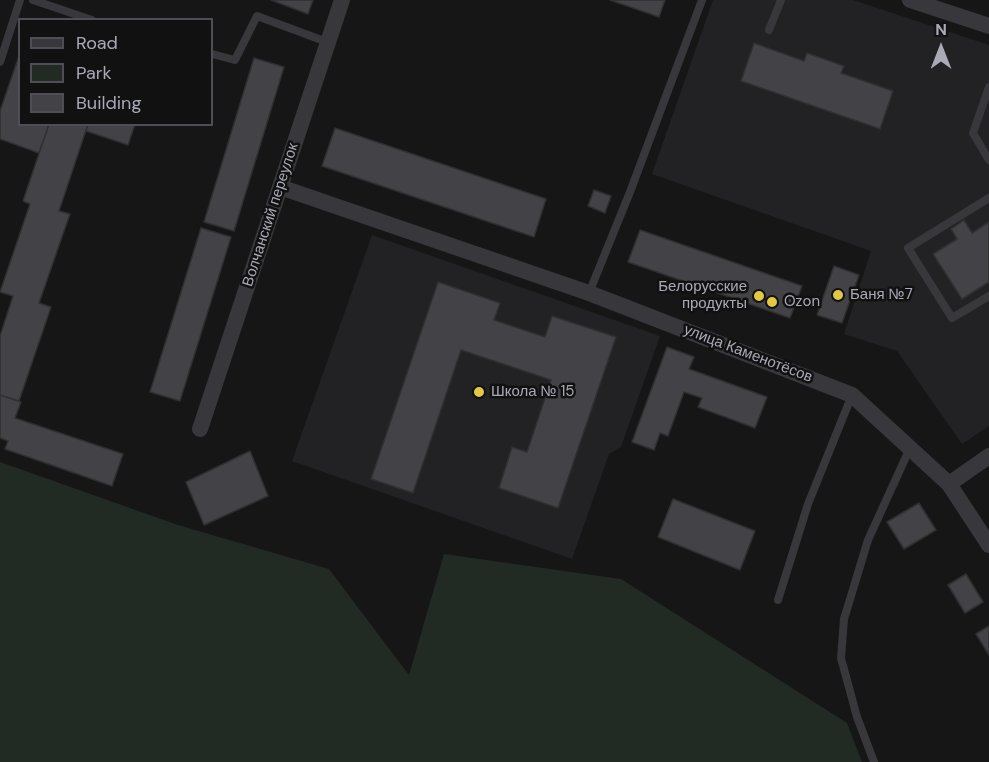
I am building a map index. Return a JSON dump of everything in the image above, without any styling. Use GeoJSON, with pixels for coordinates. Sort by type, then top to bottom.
{"type":"FeatureCollection","features":[{"type":"Feature","properties":{"kind":"street","name":"Волчанский переулок"},"geometry":{"type":"LineString","coordinates":[[200,429],[342,0]]}},
{"type":"Feature","properties":{"kind":"street"},"geometry":{"type":"LineString","coordinates":[[910,0],[989,26]]}},
{"type":"Feature","properties":{"kind":"street","name":"улица Каменотёсов"},"geometry":{"type":"LineString","coordinates":[[280,187],[589,292],[852,396],[949,484],[989,545]]}},
{"type":"Feature","properties":{"kind":"street"},"geometry":{"type":"LineString","coordinates":[[949,484],[989,456]]}},
{"type":"Feature","properties":{"kind":"lane"},"geometry":{"type":"LineString","coordinates":[[0,62],[20,0]]}},
{"type":"Feature","properties":{"kind":"lane"},"geometry":{"type":"LineString","coordinates":[[33,0],[86,18]]}},
{"type":"Feature","properties":{"kind":"lane"},"geometry":{"type":"LineString","coordinates":[[589,292],[630,192],[702,0]]}},
{"type":"Feature","properties":{"kind":"lane"},"geometry":{"type":"LineString","coordinates":[[769,30],[781,0]]}},
{"type":"Feature","properties":{"kind":"lane"},"geometry":{"type":"LineString","coordinates":[[213,54],[235,60],[257,16],[327,42]]}},
{"type":"Feature","properties":{"kind":"lane"},"geometry":{"type":"LineString","coordinates":[[989,87],[973,133],[989,160]]}},
{"type":"Feature","properties":{"kind":"lane"},"geometry":{"type":"LineString","coordinates":[[989,198],[908,248],[952,318],[989,296]]}},
{"type":"Feature","properties":{"kind":"lane"},"geometry":{"type":"LineString","coordinates":[[778,600],[808,504],[852,396]]}},
{"type":"Feature","properties":{"kind":"lane"},"geometry":{"type":"LineString","coordinates":[[874,762],[857,717],[841,658],[844,619],[868,540],[910,448]]}},
{"type":"Feature","properties":{"kind":"shaded area"},"geometry":{"type":"Polygon","coordinates":[[[713,0],[853,0],[989,45],[989,426],[962,444],[897,351],[844,334],[871,251],[652,174],[713,0]]]}},
{"type":"Feature","properties":{"kind":"shaded area","name":"Школа № 15"},"geometry":{"type":"Polygon","coordinates":[[[372,235],[660,336],[621,447],[609,454],[572,559],[292,461],[372,235]]]}},
{"type":"Feature","properties":{"kind":"green space"},"geometry":{"type":"Polygon","coordinates":[[[0,462],[178,525],[329,569],[409,675],[444,554],[621,579],[847,723],[862,762],[0,762],[0,462]]]}},
{"type":"Feature","properties":{"kind":"building"},"geometry":{"type":"Polygon","coordinates":[[[271,0],[313,0],[308,14],[271,0]]]}},
{"type":"Feature","properties":{"kind":"building"},"geometry":{"type":"Polygon","coordinates":[[[610,0],[665,0],[659,17],[610,0]]]}},
{"type":"Feature","properties":{"kind":"building"},"geometry":{"type":"Polygon","coordinates":[[[754,43],[804,61],[807,53],[844,66],[841,73],[893,91],[880,129],[741,81],[754,43]]]}},
{"type":"Feature","properties":{"kind":"building"},"geometry":{"type":"Polygon","coordinates":[[[254,58],[284,67],[234,231],[204,222],[254,58]]]}},
{"type":"Feature","properties":{"kind":"building"},"geometry":{"type":"Polygon","coordinates":[[[18,59],[18,126],[48,126],[39,153],[0,139],[0,111],[18,59]]]}},
{"type":"Feature","properties":{"kind":"building"},"geometry":{"type":"Polygon","coordinates":[[[48,126],[87,126],[59,211],[70,214],[39,303],[51,307],[19,401],[0,395],[0,336],[13,296],[0,292],[30,204],[23,201],[48,126]]]}},
{"type":"Feature","properties":{"kind":"building"},"geometry":{"type":"Polygon","coordinates":[[[87,126],[134,126],[128,145],[86,131],[87,126]]]}},
{"type":"Feature","properties":{"kind":"building"},"geometry":{"type":"Polygon","coordinates":[[[335,128],[546,199],[534,237],[322,166],[335,128]]]}},
{"type":"Feature","properties":{"kind":"building"},"geometry":{"type":"Polygon","coordinates":[[[594,190],[611,196],[605,213],[588,206],[594,190]]]}},
{"type":"Feature","properties":{"kind":"building"},"geometry":{"type":"Polygon","coordinates":[[[964,220],[972,233],[989,222],[989,282],[962,299],[933,254],[957,239],[951,229],[964,220]]]}},
{"type":"Feature","properties":{"kind":"building"},"geometry":{"type":"Polygon","coordinates":[[[201,228],[231,237],[180,401],[150,392],[201,228]]]}},
{"type":"Feature","properties":{"kind":"building"},"geometry":{"type":"Polygon","coordinates":[[[640,230],[802,286],[790,318],[628,262],[640,230]]]}},
{"type":"Feature","properties":{"kind":"building","name":"Баня №7"},"geometry":{"type":"Polygon","coordinates":[[[834,266],[859,275],[842,323],[817,315],[834,266]]]}},
{"type":"Feature","properties":{"kind":"building"},"geometry":{"type":"Polygon","coordinates":[[[438,282],[500,303],[494,320],[545,337],[552,316],[616,337],[558,508],[499,488],[512,447],[527,452],[551,380],[461,350],[413,493],[371,479],[438,282]]]}},
{"type":"Feature","properties":{"kind":"building"},"geometry":{"type":"Polygon","coordinates":[[[667,347],[694,357],[689,369],[767,397],[755,428],[698,407],[702,398],[684,392],[668,436],[660,433],[654,450],[632,442],[667,347]]]}},
{"type":"Feature","properties":{"kind":"building"},"geometry":{"type":"Polygon","coordinates":[[[0,395],[21,402],[15,418],[123,454],[112,486],[5,449],[8,441],[0,438],[0,395]]]}},
{"type":"Feature","properties":{"kind":"building"},"geometry":{"type":"Polygon","coordinates":[[[250,451],[268,496],[204,525],[186,482],[250,451]]]}},
{"type":"Feature","properties":{"kind":"building"},"geometry":{"type":"Polygon","coordinates":[[[673,499],[755,531],[740,570],[658,537],[673,499]]]}},
{"type":"Feature","properties":{"kind":"building"},"geometry":{"type":"Polygon","coordinates":[[[919,503],[936,530],[904,549],[887,522],[919,503]]]}},
{"type":"Feature","properties":{"kind":"building"},"geometry":{"type":"Polygon","coordinates":[[[966,574],[983,602],[965,613],[948,585],[966,574]]]}},
{"type":"Feature","properties":{"kind":"building"},"geometry":{"type":"Polygon","coordinates":[[[989,626],[989,655],[976,634],[989,626]]]}},
{"type":"Feature","properties":{"kind":"place","name":"Баня №7"},"geometry":{"type":"Point","coordinates":[838,295]}},
{"type":"Feature","properties":{"kind":"place","name":"Белорусские продукты"},"geometry":{"type":"Point","coordinates":[759,296]}},
{"type":"Feature","properties":{"kind":"place","name":"Ozon"},"geometry":{"type":"Point","coordinates":[772,302]}},
{"type":"Feature","properties":{"kind":"place","name":"Школа № 15"},"geometry":{"type":"Point","coordinates":[479,392]}}]}
